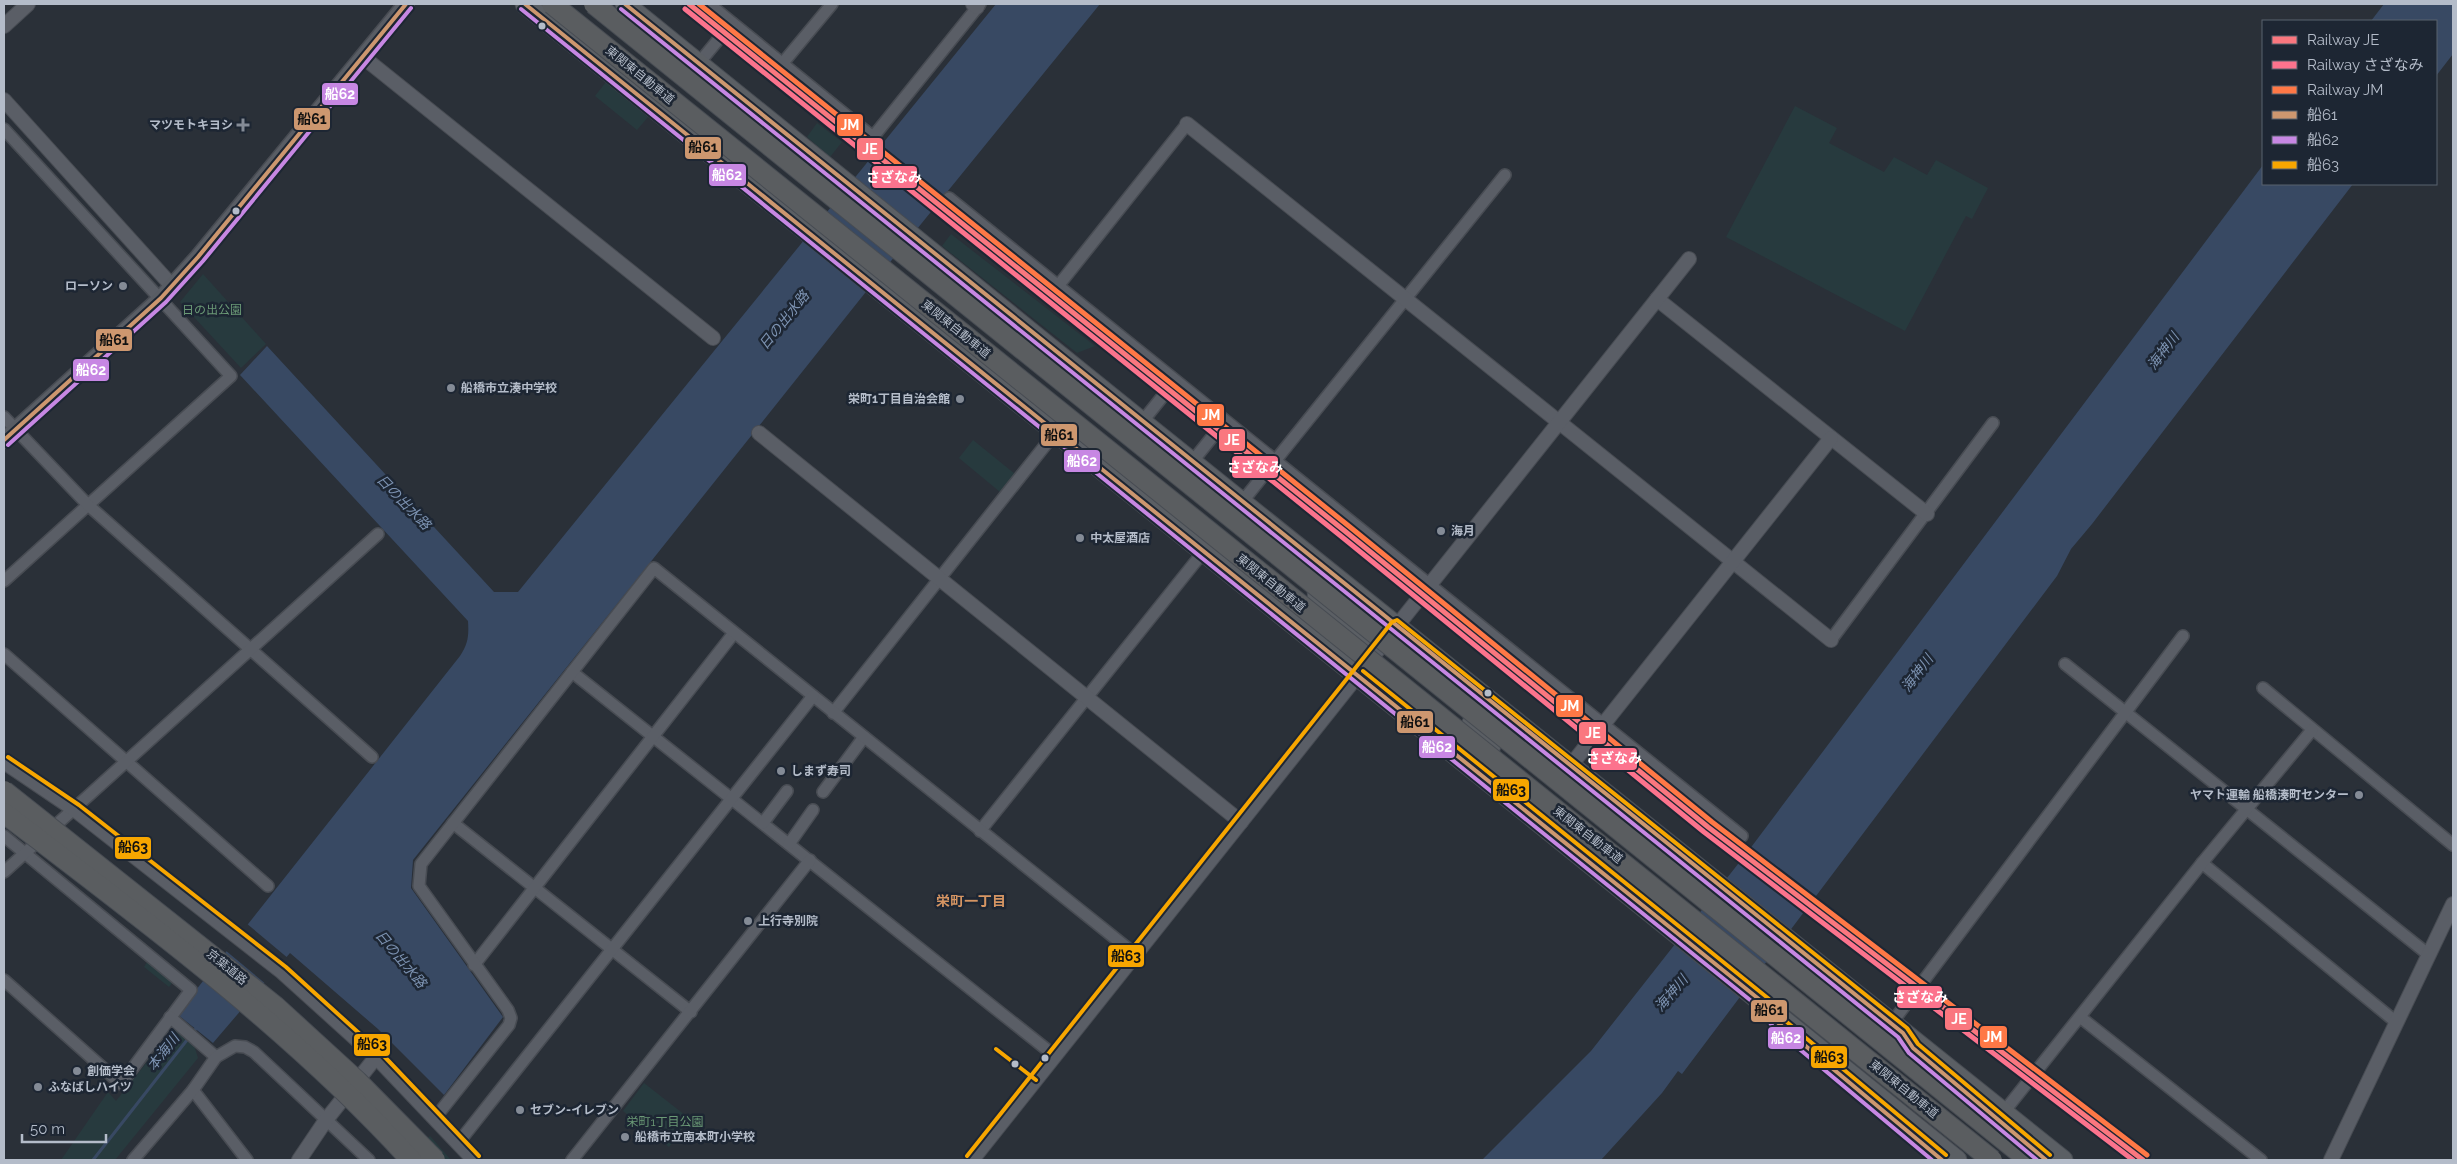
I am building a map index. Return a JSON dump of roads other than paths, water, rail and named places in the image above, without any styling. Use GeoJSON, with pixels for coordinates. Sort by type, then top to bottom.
{"type":"FeatureCollection","features":[{"type":"Feature","properties":{"kind":"highway"},"geometry":{"type":"LineString","coordinates":[[525,4],[1957,1160]]}},
{"type":"Feature","properties":{"kind":"highway","name":"東関東自動車道"},"geometry":{"type":"LineString","coordinates":[[552,4],[1992,1160]]}},
{"type":"Feature","properties":{"kind":"highway","name":"東関東自動車道"},"geometry":{"type":"LineString","coordinates":[[594,4],[2029,1160]]}},
{"type":"Feature","properties":{"kind":"highway"},"geometry":{"type":"LineString","coordinates":[[625,4],[1142,422],[2063,1160]]}},
{"type":"Feature","properties":{"kind":"highway"},"geometry":{"type":"LineString","coordinates":[[1262,518],[1264,527],[1316,574],[1316,598],[1318,604],[1364,643],[1365,654],[1358,676]]}},
{"type":"Feature","properties":{"kind":"highway"},"geometry":{"type":"LineString","coordinates":[[1397,626],[1395,656],[1402,666],[1490,737],[1492,746],[1487,760],[1513,788],[1520,807]]}},
{"type":"Feature","properties":{"kind":"highway","name":"京葉道路"},"geometry":{"type":"LineString","coordinates":[[4,791],[275,1006],[357,1081],[435,1160]]}},
{"type":"Feature","properties":{"kind":"highway","name":"京葉道路"},"geometry":{"type":"LineString","coordinates":[[4,813],[266,1019],[343,1090],[411,1160]]}},
{"type":"Feature","properties":{"kind":"highway"},"geometry":{"type":"LineString","coordinates":[[1765,1004],[1777,1022],[1824,1064],[1942,1160]]}},
{"type":"Feature","properties":{"kind":"highway"},"geometry":{"type":"LineString","coordinates":[[1897,1028],[1913,1048],[2046,1160]]}},
{"type":"Feature","properties":{"kind":"main road"},"geometry":{"type":"LineString","coordinates":[[9,435],[161,298],[406,4]]}},
{"type":"Feature","properties":{"kind":"street"},"geometry":{"type":"LineString","coordinates":[[4,26],[28,4]]}},
{"type":"Feature","properties":{"kind":"street"},"geometry":{"type":"LineString","coordinates":[[709,4],[873,137],[977,5]]}},
{"type":"Feature","properties":{"kind":"street"},"geometry":{"type":"LineString","coordinates":[[782,64],[832,4]]}},
{"type":"Feature","properties":{"kind":"street"},"geometry":{"type":"LineString","coordinates":[[699,63],[732,23]]}},
{"type":"Feature","properties":{"kind":"street"},"geometry":{"type":"LineString","coordinates":[[363,57],[712,338]]}},
{"type":"Feature","properties":{"kind":"street"},"geometry":{"type":"LineString","coordinates":[[4,100],[172,286]]}},
{"type":"Feature","properties":{"kind":"street"},"geometry":{"type":"LineString","coordinates":[[1058,286],[1188,124],[1831,640],[1927,514],[1992,423]]}},
{"type":"Feature","properties":{"kind":"street"},"geometry":{"type":"LineString","coordinates":[[4,129],[231,376],[4,581]]}},
{"type":"Feature","properties":{"kind":"street"},"geometry":{"type":"LineString","coordinates":[[1242,502],[1505,175]]}},
{"type":"Feature","properties":{"kind":"street"},"geometry":{"type":"LineString","coordinates":[[949,198],[1742,836]]}},
{"type":"Feature","properties":{"kind":"street"},"geometry":{"type":"LineString","coordinates":[[972,1160],[1561,423],[1689,259]]}},
{"type":"Feature","properties":{"kind":"street"},"geometry":{"type":"LineString","coordinates":[[1657,300],[1927,514]]}},
{"type":"Feature","properties":{"kind":"street"},"geometry":{"type":"LineString","coordinates":[[1142,422],[1175,381]]}},
{"type":"Feature","properties":{"kind":"street"},"geometry":{"type":"LineString","coordinates":[[4,417],[9,435],[372,757]]}},
{"type":"Feature","properties":{"kind":"street"},"geometry":{"type":"LineString","coordinates":[[1192,462],[1225,421]]}},
{"type":"Feature","properties":{"kind":"street"},"geometry":{"type":"LineString","coordinates":[[759,433],[1241,822]]}},
{"type":"Feature","properties":{"kind":"street"},"geometry":{"type":"LineString","coordinates":[[1572,765],[1732,561],[1832,438]]}},
{"type":"Feature","properties":{"kind":"street"},"geometry":{"type":"LineString","coordinates":[[833,713],[1046,444]]}},
{"type":"Feature","properties":{"kind":"street"},"geometry":{"type":"LineString","coordinates":[[4,872],[75,810],[378,534]]}},
{"type":"Feature","properties":{"kind":"street"},"geometry":{"type":"LineString","coordinates":[[980,831],[1204,551]]}},
{"type":"Feature","properties":{"kind":"street"},"geometry":{"type":"LineString","coordinates":[[435,1118],[509,1024],[511,1018],[508,1010],[419,886],[421,864],[654,568],[1136,955]]}},
{"type":"Feature","properties":{"kind":"street"},"geometry":{"type":"LineString","coordinates":[[474,965],[734,633]]}},
{"type":"Feature","properties":{"kind":"street"},"geometry":{"type":"LineString","coordinates":[[1897,1028],[2124,712],[2183,636]]}},
{"type":"Feature","properties":{"kind":"street"},"geometry":{"type":"LineString","coordinates":[[4,654],[268,886]]}},
{"type":"Feature","properties":{"kind":"street"},"geometry":{"type":"LineString","coordinates":[[2065,664],[2429,955]]}},
{"type":"Feature","properties":{"kind":"street"},"geometry":{"type":"LineString","coordinates":[[572,672],[1055,1056]]}},
{"type":"Feature","properties":{"kind":"street"},"geometry":{"type":"LineString","coordinates":[[2263,688],[2453,845]]}},
{"type":"Feature","properties":{"kind":"street"},"geometry":{"type":"LineString","coordinates":[[459,1142],[813,696]]}},
{"type":"Feature","properties":{"kind":"street"},"geometry":{"type":"LineString","coordinates":[[2003,1113],[2202,863],[2312,730]]}},
{"type":"Feature","properties":{"kind":"street"},"geometry":{"type":"LineString","coordinates":[[823,792],[864,737]]}},
{"type":"Feature","properties":{"kind":"street"},"geometry":{"type":"LineString","coordinates":[[4,762],[75,810],[282,972],[376,1057],[459,1142],[474,1160]]}},
{"type":"Feature","properties":{"kind":"street"},"geometry":{"type":"LineString","coordinates":[[762,823],[787,791]]}},
{"type":"Feature","properties":{"kind":"street"},"geometry":{"type":"LineString","coordinates":[[789,844],[813,810]]}},
{"type":"Feature","properties":{"kind":"street"},"geometry":{"type":"LineString","coordinates":[[453,823],[691,1012]]}},
{"type":"Feature","properties":{"kind":"street"},"geometry":{"type":"LineString","coordinates":[[4,836],[191,990],[121,1084],[4,980]]}},
{"type":"Feature","properties":{"kind":"street"},"geometry":{"type":"LineString","coordinates":[[572,1160],[810,860]]}},
{"type":"Feature","properties":{"kind":"street"},"geometry":{"type":"LineString","coordinates":[[2202,863],[2396,1022]]}},
{"type":"Feature","properties":{"kind":"street"},"geometry":{"type":"LineString","coordinates":[[2331,1160],[2453,904]]}},
{"type":"Feature","properties":{"kind":"street"},"geometry":{"type":"LineString","coordinates":[[170,1017],[199,1040],[216,1057]]}},
{"type":"Feature","properties":{"kind":"street"},"geometry":{"type":"LineString","coordinates":[[2080,1017],[2261,1160]]}},
{"type":"Feature","properties":{"kind":"street"},"geometry":{"type":"LineString","coordinates":[[133,1160],[192,1090],[216,1057],[235,1046],[245,1047],[254,1052],[368,1160]]}},
{"type":"Feature","properties":{"kind":"street"},"geometry":{"type":"LineString","coordinates":[[299,1160],[326,1120],[376,1057]]}},
{"type":"Feature","properties":{"kind":"street"},"geometry":{"type":"LineString","coordinates":[[192,1090],[247,1160]]}},
{"type":"Feature","properties":{"kind":"water","name":"日の出水路"},"geometry":{"type":"Polygon","coordinates":[[[996,4],[1100,4],[865,293],[413,860],[411,888],[503,1017],[444,1095],[378,1029],[290,953],[213,1043],[177,1014],[460,656],[465,648],[468,631],[468,621],[240,375],[267,346],[494,592],[518,592],[996,4]]]}},
{"type":"Feature","properties":{"kind":"water"},"geometry":{"type":"Polygon","coordinates":[[[2384,4],[2453,4],[2453,54],[2437,75],[2437,20],[2372,20],[2384,4]]]}},
{"type":"Feature","properties":{"kind":"water","name":"海神川"},"geometry":{"type":"Polygon","coordinates":[[[2262,166],[2262,185],[2352,185],[2071,549],[2057,576],[1682,1074],[1678,1071],[1662,1093],[1601,1160],[1482,1160],[1591,1051],[1749,850],[2262,166]]]}},
{"type":"Feature","properties":{"kind":"waterway","name":"本海川"},"geometry":{"type":"LineString","coordinates":[[93,1160],[198,1026]]}},
{"type":"Feature","properties":{"kind":"rail line","name":"JE"},"geometry":{"type":"LineString","coordinates":[[689,4],[1346,532],[1708,827],[2143,1160]]}},
{"type":"Feature","properties":{"kind":"rail line","name":"JM"},"geometry":{"type":"LineString","coordinates":[[699,4],[1350,527],[1712,822],[2147,1155]]}},
{"type":"Feature","properties":{"kind":"rail line","name":"さざなみ"},"geometry":{"type":"LineString","coordinates":[[685,9],[1342,537],[1704,832],[2133,1160]]}},
{"type":"Feature","properties":{"kind":"place","name":"マツモトキヨシ"},"geometry":{"type":"Point","coordinates":[243,125]}},
{"type":"Feature","properties":{"kind":"place","name":"ローソン"},"geometry":{"type":"Point","coordinates":[123,286]}},
{"type":"Feature","properties":{"kind":"place","name":"船橋市立湊中学校"},"geometry":{"type":"Point","coordinates":[451,388]}},
{"type":"Feature","properties":{"kind":"place","name":"栄町1丁目自治会館"},"geometry":{"type":"Point","coordinates":[960,399]}},
{"type":"Feature","properties":{"kind":"place","name":"海月"},"geometry":{"type":"Point","coordinates":[1441,531]}},
{"type":"Feature","properties":{"kind":"place","name":"中太屋酒店"},"geometry":{"type":"Point","coordinates":[1080,538]}},
{"type":"Feature","properties":{"kind":"place","name":"しまず寿司"},"geometry":{"type":"Point","coordinates":[781,771]}},
{"type":"Feature","properties":{"kind":"place","name":"ヤマト運輸 船橋湊町センター"},"geometry":{"type":"Point","coordinates":[2359,795]}},
{"type":"Feature","properties":{"kind":"place","name":"上行寺別院"},"geometry":{"type":"Point","coordinates":[748,921]}},
{"type":"Feature","properties":{"kind":"place","name":"創価学会"},"geometry":{"type":"Point","coordinates":[77,1071]}},
{"type":"Feature","properties":{"kind":"place","name":"ふなばしハイツ"},"geometry":{"type":"Point","coordinates":[38,1087]}},
{"type":"Feature","properties":{"kind":"place","name":"セブン-イレブン"},"geometry":{"type":"Point","coordinates":[520,1110]}},
{"type":"Feature","properties":{"kind":"place","name":"船橋市立南本町小学校"},"geometry":{"type":"Point","coordinates":[625,1137]}},
{"type":"Feature","properties":{"kind":"district","name":"栄町一丁目"},"geometry":{"type":"Point","coordinates":[971,901]}},
{"type":"Feature","properties":{"kind":"park label","name":"日の出公園"},"geometry":{"type":"Point","coordinates":[212,310]}},
{"type":"Feature","properties":{"kind":"park label","name":"栄町1丁目公園"},"geometry":{"type":"Point","coordinates":[665,1122]}}]}
